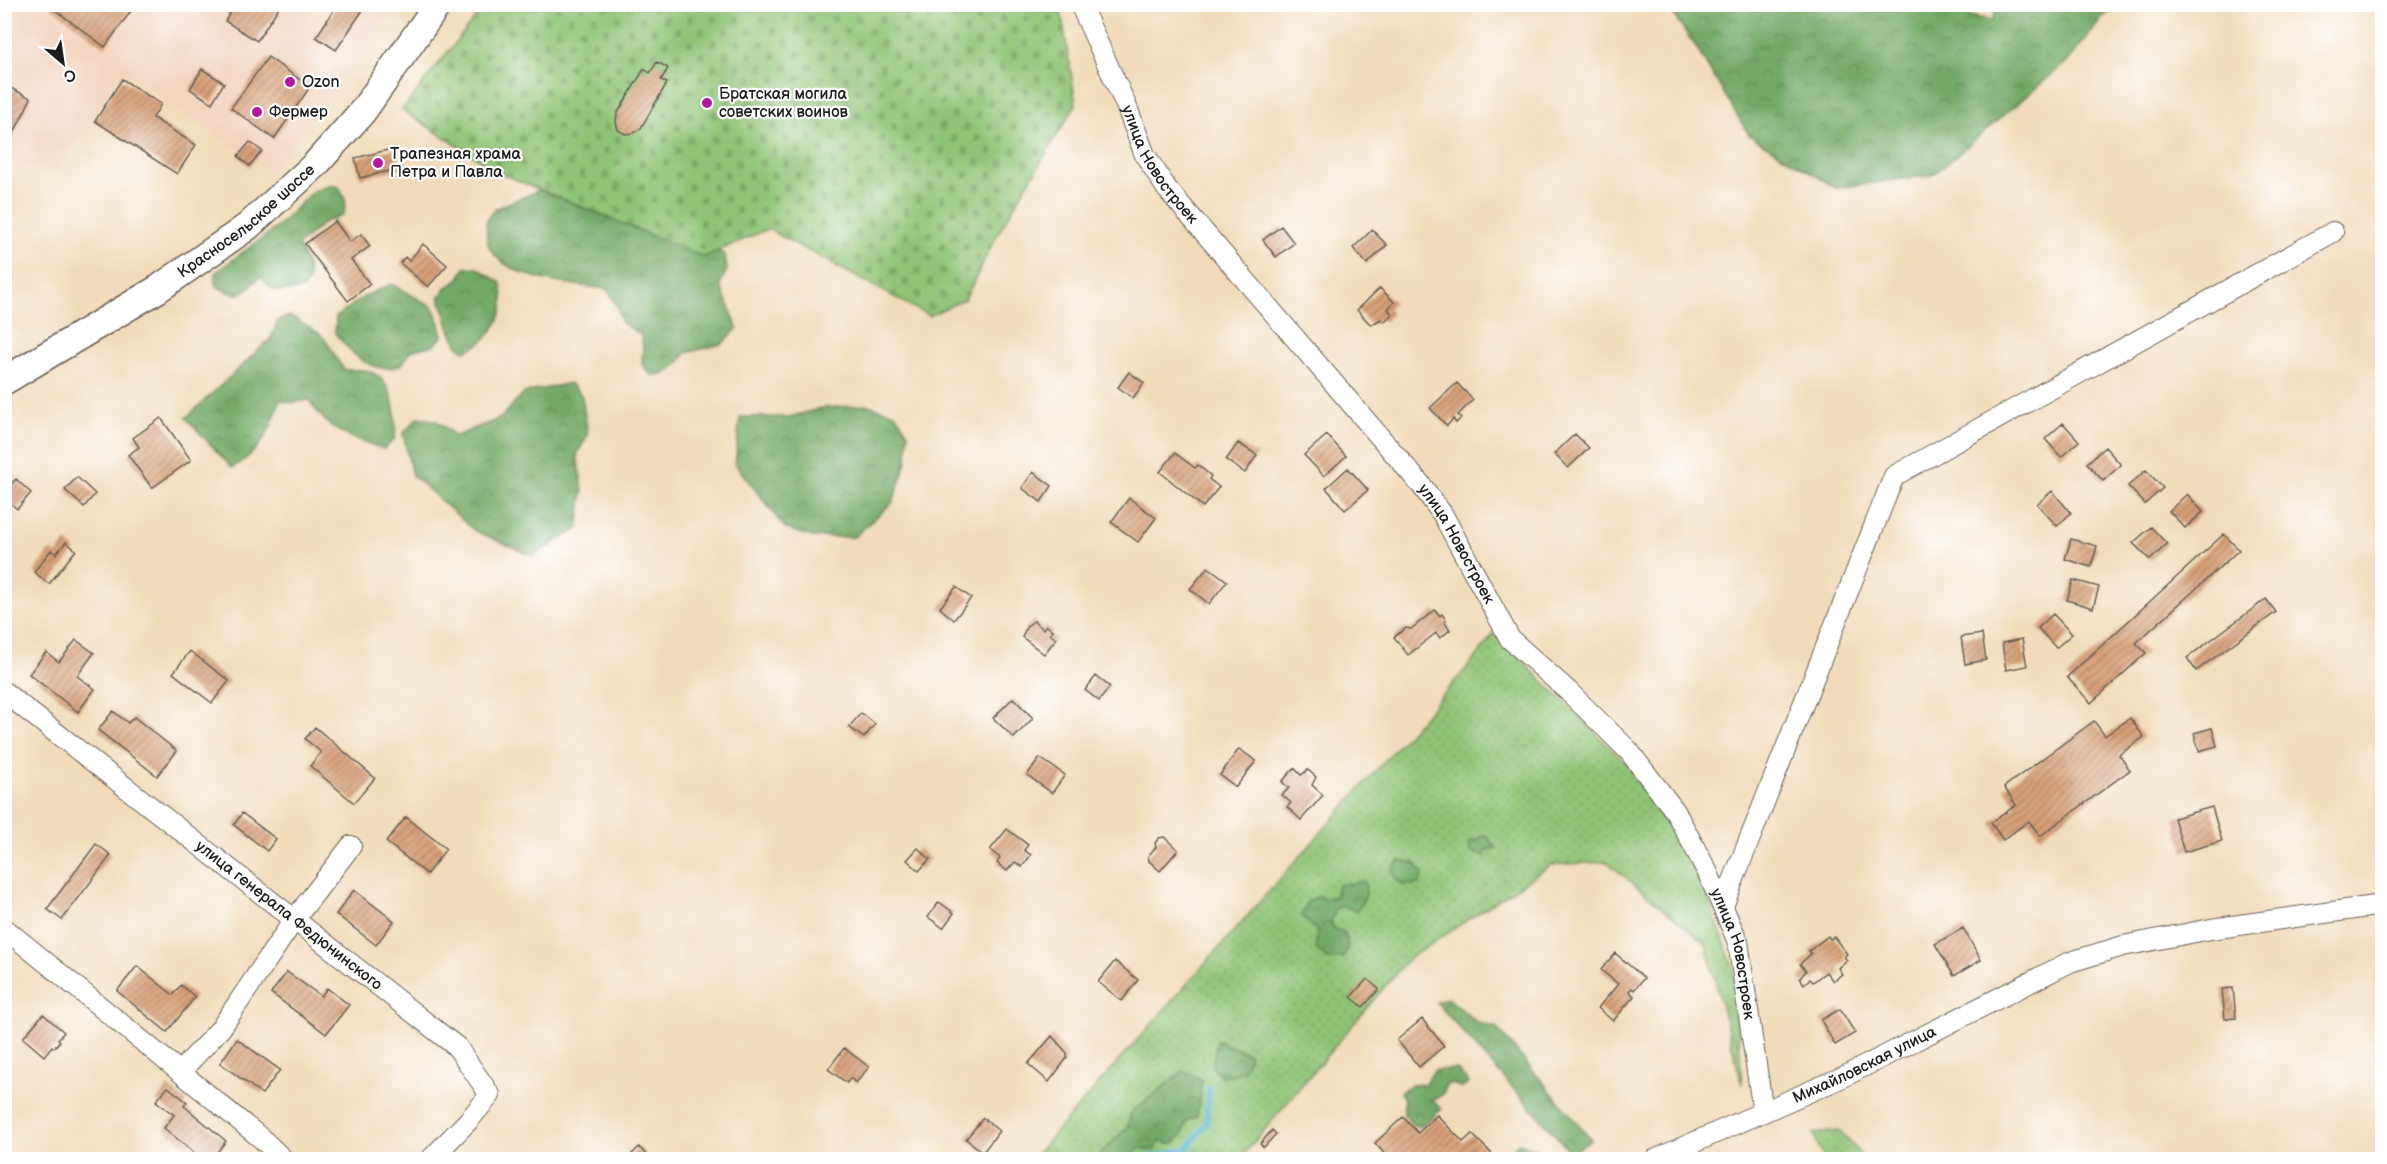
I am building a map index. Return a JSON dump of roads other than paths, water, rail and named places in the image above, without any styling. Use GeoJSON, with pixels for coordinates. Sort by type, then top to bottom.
{"type":"FeatureCollection","features":[{"type":"Feature","properties":{"kind":"main road","name":"Красносельское шоссе"},"geometry":{"type":"LineString","coordinates":[[4,381],[158,289],[247,227],[315,165],[363,111],[438,4]]}},
{"type":"Feature","properties":{"kind":"street","name":"улица Новостроек"},"geometry":{"type":"LineString","coordinates":[[1080,4],[1126,105],[1145,155],[1167,189],[1422,486],[1443,515],[1509,639],[1568,691],[1628,750],[1675,812],[1707,871],[1738,942],[1763,1112]]}},
{"type":"Feature","properties":{"kind":"street"},"geometry":{"type":"LineString","coordinates":[[1723,906],[1893,476],[2333,232]]}},
{"type":"Feature","properties":{"kind":"street","name":"улица генерала Федюнинского"},"geometry":{"type":"LineString","coordinates":[[4,692],[457,1047],[490,1095],[430,1160]]}},
{"type":"Feature","properties":{"kind":"street"},"geometry":{"type":"LineString","coordinates":[[180,1072],[221,1028],[294,920],[351,846]]}},
{"type":"Feature","properties":{"kind":"street","name":"Михайловская улица"},"geometry":{"type":"LineString","coordinates":[[1654,1160],[1845,1076],[2070,962],[2123,946],[2211,929],[2382,905]]}},
{"type":"Feature","properties":{"kind":"street"},"geometry":{"type":"LineString","coordinates":[[4,928],[284,1160]]}},
{"type":"Feature","properties":{"kind":"waterway"},"geometry":{"type":"LineString","coordinates":[[1140,1160],[1187,1149],[1207,1123],[1209,1088]]}},
{"type":"Feature","properties":{"kind":"place","name":"Ozon"},"geometry":{"type":"Point","coordinates":[290,82]}},
{"type":"Feature","properties":{"kind":"place","name":"Братская могила советских воинов"},"geometry":{"type":"Point","coordinates":[707,103]}},
{"type":"Feature","properties":{"kind":"place","name":"Фермер"},"geometry":{"type":"Point","coordinates":[257,112]}},
{"type":"Feature","properties":{"kind":"place","name":"Трапезная храма Петра и Павла"},"geometry":{"type":"Point","coordinates":[378,163]}}]}
